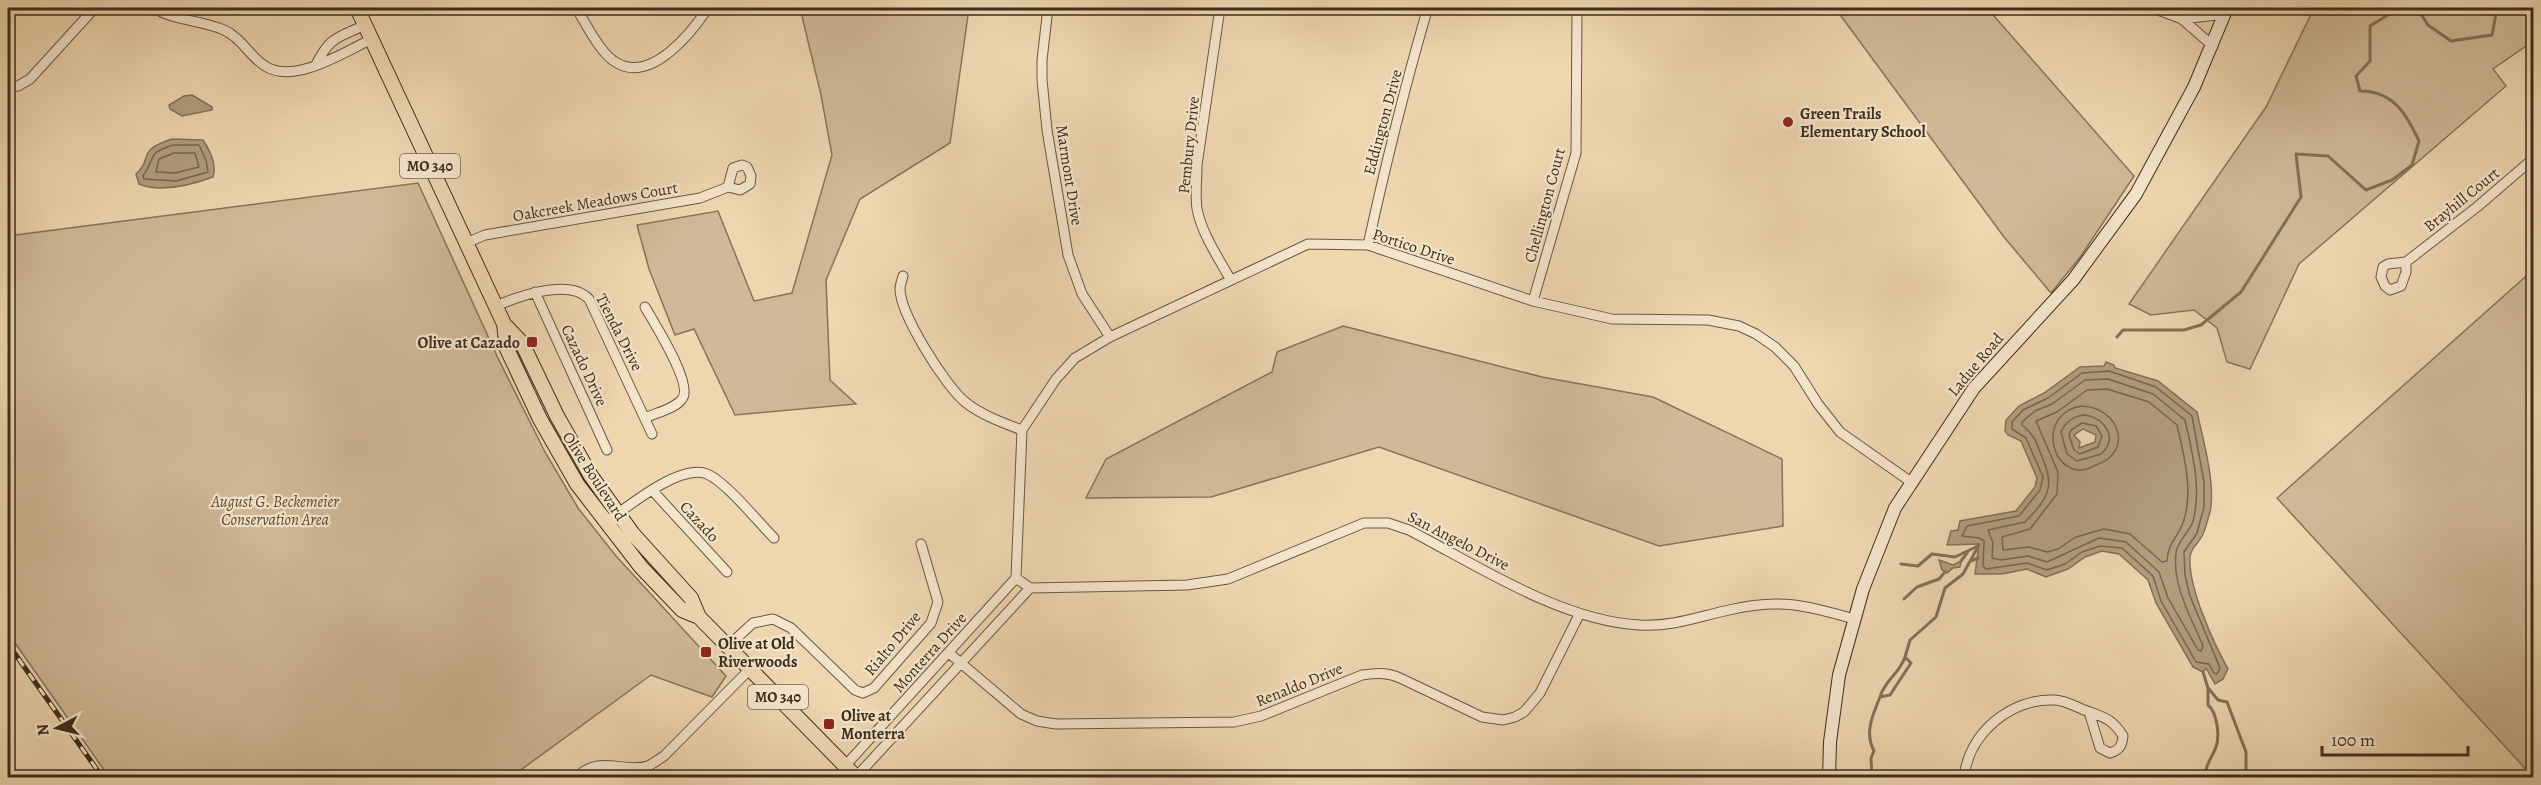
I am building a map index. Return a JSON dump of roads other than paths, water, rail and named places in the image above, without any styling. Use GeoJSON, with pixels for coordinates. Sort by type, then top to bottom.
{"type":"FeatureCollection","features":[{"type":"Feature","properties":{"kind":"main road","name":"Olive Boulevard"},"geometry":{"type":"LineString","coordinates":[[357,8],[504,324],[507,349],[540,420],[577,484],[641,567],[682,610],[699,617],[856,777]]}},
{"type":"Feature","properties":{"kind":"main road","name":"Ladue Road"},"geometry":{"type":"LineString","coordinates":[[1829,777],[1830,742],[1839,675],[1854,619],[1895,508],[1974,388],[2073,280],[2136,194],[2194,87],[2226,11]]}},
{"type":"Feature","properties":{"kind":"main road","name":"Olive Boulevard"},"geometry":{"type":"LineString","coordinates":[[504,324],[522,343],[573,446],[618,514],[652,557],[692,598],[699,617]]}},
{"type":"Feature","properties":{"kind":"street"},"geometry":{"type":"LineString","coordinates":[[154,8],[173,16],[211,24],[228,31],[263,66],[274,71],[297,72],[372,39]]}},
{"type":"Feature","properties":{"kind":"street"},"geometry":{"type":"LineString","coordinates":[[576,8],[603,51],[618,64],[634,67],[648,65],[671,53],[708,8]]}},
{"type":"Feature","properties":{"kind":"street","name":"Marmont Drive"},"geometry":{"type":"LineString","coordinates":[[1048,8],[1042,80],[1047,130],[1068,255],[1083,294],[1110,338]]}},
{"type":"Feature","properties":{"kind":"street","name":"Pembury Drive"},"geometry":{"type":"LineString","coordinates":[[1220,8],[1197,165],[1196,189],[1197,209],[1205,234],[1230,279]]}},
{"type":"Feature","properties":{"kind":"street","name":"Eddington Drive"},"geometry":{"type":"LineString","coordinates":[[1368,245],[1390,147],[1426,8]]}},
{"type":"Feature","properties":{"kind":"street","name":"Chellington Court"},"geometry":{"type":"LineString","coordinates":[[1533,301],[1576,153],[1578,8]]}},
{"type":"Feature","properties":{"kind":"street"},"geometry":{"type":"LineString","coordinates":[[2153,8],[2182,20],[2213,46]]}},
{"type":"Feature","properties":{"kind":"street"},"geometry":{"type":"LineString","coordinates":[[8,87],[18,86],[37,72],[92,9]]}},
{"type":"Feature","properties":{"kind":"street"},"geometry":{"type":"LineString","coordinates":[[2182,20],[2226,11]]}},
{"type":"Feature","properties":{"kind":"street"},"geometry":{"type":"LineString","coordinates":[[316,65],[324,48],[331,41],[365,25]]}},
{"type":"Feature","properties":{"kind":"street","name":"Brayhill Court"},"geometry":{"type":"LineString","coordinates":[[2406,262],[2477,207],[2534,158]]}},
{"type":"Feature","properties":{"kind":"street","name":"Oakcreek Meadows Court"},"geometry":{"type":"LineString","coordinates":[[466,243],[485,235],[700,198],[728,186]]}},
{"type":"Feature","properties":{"kind":"street","name":"Portico Drive"},"geometry":{"type":"LineString","coordinates":[[1022,430],[1056,379],[1075,358],[1110,338],[1230,279],[1308,244],[1368,245],[1533,301],[1612,319],[1708,320],[1739,326],[1775,347],[1794,366],[1818,404],[1840,432],[1911,482]]}},
{"type":"Feature","properties":{"kind":"street"},"geometry":{"type":"LineString","coordinates":[[903,276],[900,290],[906,311],[929,356],[957,396],[966,403],[1022,430],[1016,578],[1030,588]]}},
{"type":"Feature","properties":{"kind":"street","name":"Tienda Drive"},"geometry":{"type":"LineString","coordinates":[[496,306],[535,292],[570,290],[581,292],[589,299],[652,434]]}},
{"type":"Feature","properties":{"kind":"street","name":"Cazado Drive"},"geometry":{"type":"LineString","coordinates":[[535,292],[607,450]]}},
{"type":"Feature","properties":{"kind":"street"},"geometry":{"type":"LineString","coordinates":[[645,307],[681,373],[685,392],[683,399],[678,403],[645,418]]}},
{"type":"Feature","properties":{"kind":"street"},"geometry":{"type":"LineString","coordinates":[[605,523],[652,490],[675,478],[693,472],[706,473],[718,480],[774,538]]}},
{"type":"Feature","properties":{"kind":"street","name":"Cazado"},"geometry":{"type":"LineString","coordinates":[[652,490],[727,572]]}},
{"type":"Feature","properties":{"kind":"street","name":"San Angelo Drive"},"geometry":{"type":"LineString","coordinates":[[1030,588],[1187,585],[1228,579],[1364,523],[1388,523],[1409,530],[1579,615],[1638,625],[1660,625],[1685,623],[1752,606],[1797,604],[1854,619]]}},
{"type":"Feature","properties":{"kind":"street","name":"Rialto Drive"},"geometry":{"type":"LineString","coordinates":[[728,646],[753,623],[773,619],[791,628],[855,690],[863,693],[874,688],[932,623],[938,602],[921,544]]}},
{"type":"Feature","properties":{"kind":"street","name":"Monterra Drive"},"geometry":{"type":"LineString","coordinates":[[845,766],[1016,578]]}},
{"type":"Feature","properties":{"kind":"street","name":"Monterra Drive"},"geometry":{"type":"LineString","coordinates":[[856,777],[1030,588]]}},
{"type":"Feature","properties":{"kind":"street","name":"Renaldo Drive"},"geometry":{"type":"LineString","coordinates":[[949,653],[1021,714],[1037,721],[1056,724],[1234,722],[1261,716],[1362,675],[1377,673],[1400,678],[1482,717],[1503,720],[1524,712],[1533,702],[1579,615]]}},
{"type":"Feature","properties":{"kind":"street"},"geometry":{"type":"LineString","coordinates":[[576,777],[582,772],[607,764],[628,767],[648,766],[664,756],[750,669]]}},
{"type":"Feature","properties":{"kind":"street"},"geometry":{"type":"LineString","coordinates":[[1964,777],[1966,762],[1977,739],[1999,718],[2013,709],[2040,701],[2054,700],[2078,706],[2108,718],[2119,730],[2122,740],[2117,751],[2110,753],[2100,748],[2089,712]]}},
{"type":"Feature","properties":{"kind":"water"},"geometry":{"type":"Polygon","coordinates":[[[192,95],[212,107],[212,110],[182,116],[170,109],[169,105],[184,96],[192,95]]]}},
{"type":"Feature","properties":{"kind":"water"},"geometry":{"type":"Polygon","coordinates":[[[172,139],[203,140],[213,162],[213,177],[166,188],[139,184],[136,174],[149,151],[172,139]]]}},
{"type":"Feature","properties":{"kind":"water"},"geometry":{"type":"Polygon","coordinates":[[[2106,362],[2114,365],[2115,368],[2158,381],[2197,412],[2208,462],[2211,501],[2202,537],[2190,554],[2190,569],[2197,599],[2228,669],[2223,679],[2215,684],[2206,668],[2203,672],[2193,667],[2156,603],[2148,580],[2119,554],[2102,551],[2085,557],[2068,569],[2046,577],[2027,569],[2002,574],[1975,574],[1979,544],[1947,545],[1951,531],[1958,530],[1960,521],[2016,511],[2035,487],[2037,478],[2021,441],[2008,435],[2005,431],[2006,420],[2019,406],[2044,393],[2080,367],[2104,366],[2106,362]],[[2083,429],[2074,435],[2080,442],[2079,448],[2095,442],[2096,435],[2083,429]]]}},
{"type":"Feature","properties":{"kind":"water"},"geometry":{"type":"Polygon","coordinates":[[[1939,560],[1953,565],[1961,561],[1960,567],[1953,568],[1947,573],[1942,570],[1939,560]]]}},
{"type":"Feature","properties":{"kind":"waterway"},"geometry":{"type":"LineString","coordinates":[[2117,337],[2123,330],[2184,330],[2201,325],[2241,292],[2301,197],[2296,154],[2328,156],[2366,190],[2392,180],[2412,165],[2419,141],[2409,121],[2390,99],[2371,92],[2360,91],[2356,76],[2370,61],[2370,26],[2399,8]]}},
{"type":"Feature","properties":{"kind":"waterway"},"geometry":{"type":"LineString","coordinates":[[2417,8],[2428,25],[2451,41],[2492,35],[2497,8]]}},
{"type":"Feature","properties":{"kind":"waterway"},"geometry":{"type":"LineString","coordinates":[[1872,778],[1871,758],[1874,751],[1870,730],[1872,717],[1880,697],[1890,695],[1911,663],[1905,657],[1910,640],[1936,617],[1945,588],[1963,574],[1979,545]]}},
{"type":"Feature","properties":{"kind":"waterway"},"geometry":{"type":"LineString","coordinates":[[1901,564],[1918,566],[1932,554],[1955,557],[1978,546]]}},
{"type":"Feature","properties":{"kind":"waterway"},"geometry":{"type":"LineString","coordinates":[[1961,561],[1967,553]]}},
{"type":"Feature","properties":{"kind":"waterway"},"geometry":{"type":"LineString","coordinates":[[1971,561],[1978,558]]}},
{"type":"Feature","properties":{"kind":"waterway"},"geometry":{"type":"LineString","coordinates":[[1904,599],[1917,587],[1939,579],[1945,572]]}},
{"type":"Feature","properties":{"kind":"waterway"},"geometry":{"type":"LineString","coordinates":[[1880,697],[1905,657]]}},
{"type":"Feature","properties":{"kind":"waterway"},"geometry":{"type":"LineString","coordinates":[[2203,672],[2208,688],[2218,700],[2227,702],[2246,752],[2246,778]]}},
{"type":"Feature","properties":{"kind":"waterway"},"geometry":{"type":"LineString","coordinates":[[2206,770],[2218,737],[2216,718],[2208,705],[2208,690]]}},
{"type":"Feature","properties":{"kind":"railway"},"geometry":{"type":"LineString","coordinates":[[8,644],[103,778]]}},
{"type":"Feature","properties":{"kind":"place","name":"Green Trails Elementary School"},"geometry":{"type":"Point","coordinates":[1788,122]}},
{"type":"Feature","properties":{"kind":"place","name":"Olive at Cazado"},"geometry":{"type":"Point","coordinates":[532,342]}},
{"type":"Feature","properties":{"kind":"place","name":"Olive at Old Riverwoods"},"geometry":{"type":"Point","coordinates":[706,652]}},
{"type":"Feature","properties":{"kind":"place","name":"Olive at Monterra"},"geometry":{"type":"Point","coordinates":[829,724]}},
{"type":"Feature","properties":{"kind":"park label","name":"August G. Beckemeier Conservation Area"},"geometry":{"type":"Point","coordinates":[275,510]}}]}
